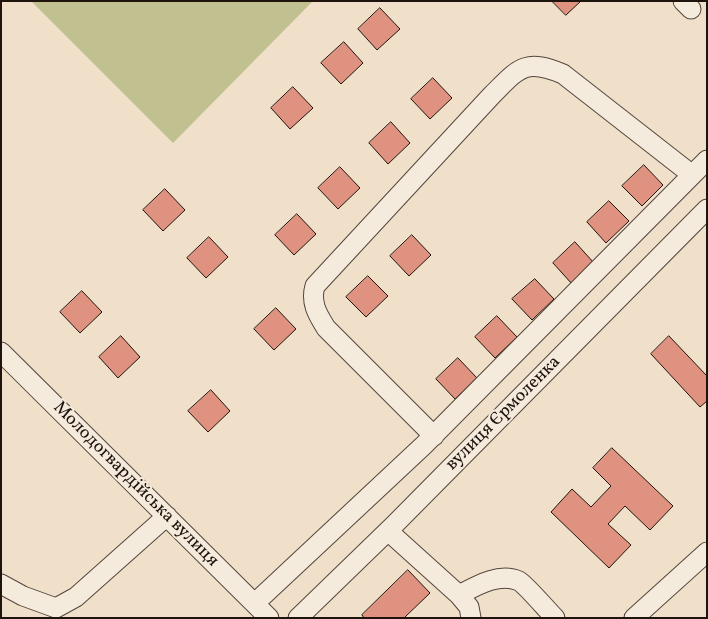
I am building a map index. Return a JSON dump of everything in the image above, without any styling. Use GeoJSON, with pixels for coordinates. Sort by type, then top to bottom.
{"type":"FeatureCollection","features":[{"type":"Feature","properties":{"kind":"street"},"geometry":{"type":"LineString","coordinates":[[434,436],[326,328],[317,312],[312,296],[315,286],[492,95],[516,71],[542,66],[563,74],[691,174]]}},
{"type":"Feature","properties":{"kind":"street"},"geometry":{"type":"LineString","coordinates":[[255,604],[434,436],[691,174],[707,160]]}},
{"type":"Feature","properties":{"kind":"street","name":"вулиця Єрмоленка"},"geometry":{"type":"LineString","coordinates":[[298,618],[388,531],[707,208]]}},
{"type":"Feature","properties":{"kind":"street","name":"Молодогвардійська вулиця"},"geometry":{"type":"LineString","coordinates":[[1,352],[269,618]]}},
{"type":"Feature","properties":{"kind":"street"},"geometry":{"type":"LineString","coordinates":[[1,584],[23,596],[56,608],[76,596],[167,516]]}},
{"type":"Feature","properties":{"kind":"street"},"geometry":{"type":"LineString","coordinates":[[388,531],[459,595],[469,607],[471,618]]}},
{"type":"Feature","properties":{"kind":"street"},"geometry":{"type":"LineString","coordinates":[[634,618],[707,552]]}},
{"type":"Feature","properties":{"kind":"street"},"geometry":{"type":"LineString","coordinates":[[459,595],[479,584],[498,579],[519,581],[555,618]]}},
{"type":"Feature","properties":{"kind":"shaded area"},"geometry":{"type":"Polygon","coordinates":[[[31,1],[313,1],[173,143],[31,1]]]}},
{"type":"Feature","properties":{"kind":"building"},"geometry":{"type":"Polygon","coordinates":[[[552,1],[581,1],[566,15],[552,1]]]}},
{"type":"Feature","properties":{"kind":"building"},"geometry":{"type":"Polygon","coordinates":[[[380,8],[400,29],[377,50],[358,29],[380,8]]]}},
{"type":"Feature","properties":{"kind":"building"},"geometry":{"type":"Polygon","coordinates":[[[344,42],[363,63],[341,84],[321,63],[344,42]]]}},
{"type":"Feature","properties":{"kind":"building"},"geometry":{"type":"Polygon","coordinates":[[[433,78],[452,98],[430,119],[411,99],[433,78]]]}},
{"type":"Feature","properties":{"kind":"building"},"geometry":{"type":"Polygon","coordinates":[[[293,87],[313,108],[290,129],[271,108],[293,87]]]}},
{"type":"Feature","properties":{"kind":"building"},"geometry":{"type":"Polygon","coordinates":[[[391,122],[410,143],[388,164],[369,143],[391,122]]]}},
{"type":"Feature","properties":{"kind":"building"},"geometry":{"type":"Polygon","coordinates":[[[644,165],[663,185],[642,206],[622,186],[644,165]]]}},
{"type":"Feature","properties":{"kind":"building"},"geometry":{"type":"Polygon","coordinates":[[[340,167],[360,188],[338,209],[318,188],[340,167]]]}},
{"type":"Feature","properties":{"kind":"building"},"geometry":{"type":"Polygon","coordinates":[[[165,189],[185,210],[163,231],[143,210],[165,189]]]}},
{"type":"Feature","properties":{"kind":"building"},"geometry":{"type":"Polygon","coordinates":[[[609,201],[629,221],[606,243],[587,222],[609,201]]]}},
{"type":"Feature","properties":{"kind":"building"},"geometry":{"type":"Polygon","coordinates":[[[297,214],[316,234],[294,255],[275,235],[297,214]]]}},
{"type":"Feature","properties":{"kind":"building"},"geometry":{"type":"Polygon","coordinates":[[[412,235],[431,255],[409,276],[390,256],[412,235]]]}},
{"type":"Feature","properties":{"kind":"building"},"geometry":{"type":"Polygon","coordinates":[[[209,237],[228,257],[206,278],[187,258],[209,237]]]}},
{"type":"Feature","properties":{"kind":"building"},"geometry":{"type":"Polygon","coordinates":[[[575,242],[594,263],[572,284],[553,263],[575,242]]]}},
{"type":"Feature","properties":{"kind":"building"},"geometry":{"type":"Polygon","coordinates":[[[368,276],[388,296],[366,317],[346,297],[368,276]]]}},
{"type":"Feature","properties":{"kind":"building"},"geometry":{"type":"Polygon","coordinates":[[[535,279],[554,299],[532,320],[512,299],[535,279]]]}},
{"type":"Feature","properties":{"kind":"building"},"geometry":{"type":"Polygon","coordinates":[[[82,291],[102,312],[80,333],[60,312],[82,291]]]}},
{"type":"Feature","properties":{"kind":"building"},"geometry":{"type":"Polygon","coordinates":[[[276,308],[296,329],[274,350],[254,329],[276,308]]]}},
{"type":"Feature","properties":{"kind":"building"},"geometry":{"type":"Polygon","coordinates":[[[497,316],[517,337],[495,358],[475,337],[497,316]]]}},
{"type":"Feature","properties":{"kind":"building"},"geometry":{"type":"Polygon","coordinates":[[[121,336],[140,357],[118,378],[99,357],[121,336]]]}},
{"type":"Feature","properties":{"kind":"building"},"geometry":{"type":"Polygon","coordinates":[[[669,336],[707,376],[707,401],[700,407],[651,354],[669,336]]]}},
{"type":"Feature","properties":{"kind":"building"},"geometry":{"type":"Polygon","coordinates":[[[458,358],[477,378],[455,399],[436,379],[458,358]]]}},
{"type":"Feature","properties":{"kind":"building"},"geometry":{"type":"Polygon","coordinates":[[[211,390],[230,411],[208,432],[188,411],[211,390]]]}},
{"type":"Feature","properties":{"kind":"building"},"geometry":{"type":"Polygon","coordinates":[[[612,448],[673,506],[650,530],[625,506],[608,524],[631,545],[609,568],[551,512],[572,489],[591,507],[611,486],[593,468],[612,448]]]}},
{"type":"Feature","properties":{"kind":"building"},"geometry":{"type":"Polygon","coordinates":[[[408,570],[430,593],[404,618],[364,618],[362,615],[408,570]]]}}]}
